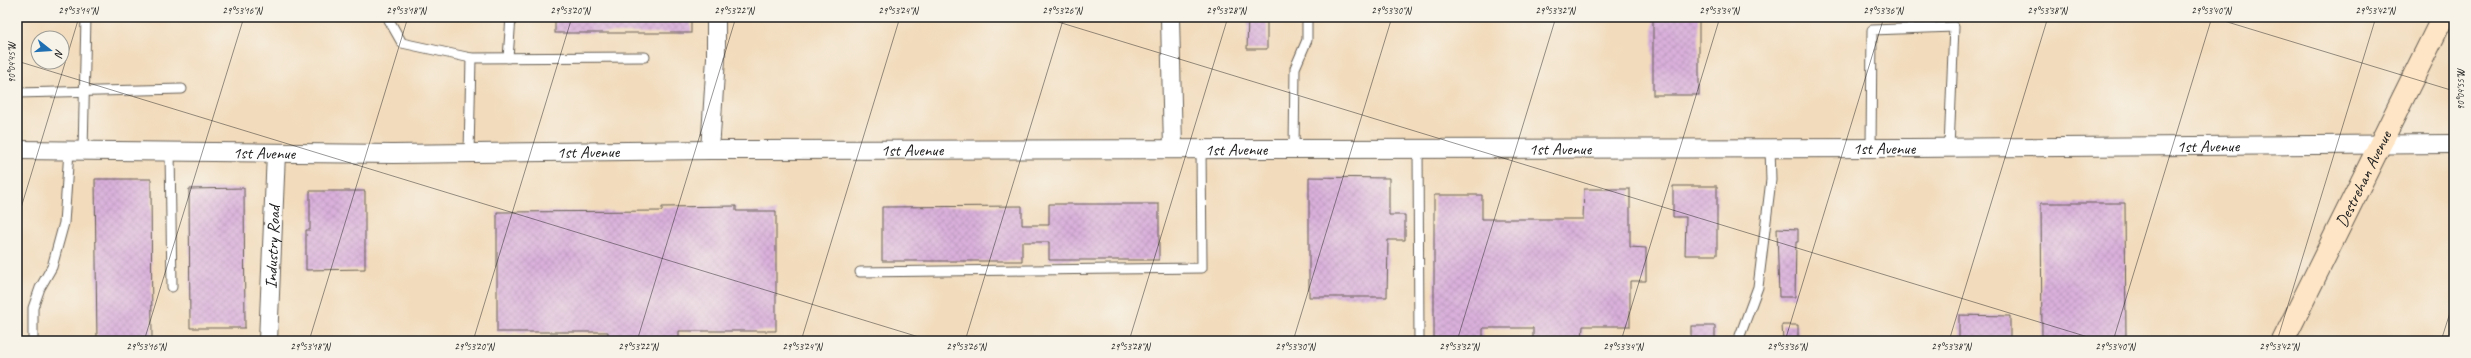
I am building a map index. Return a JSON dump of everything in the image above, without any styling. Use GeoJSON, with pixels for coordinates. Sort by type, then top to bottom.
{"type":"FeatureCollection","features":[{"type":"Feature","properties":{"kind":"main road","name":"Destrehan Avenue"},"geometry":{"type":"LineString","coordinates":[[2283,341],[2443,17]]}},
{"type":"Feature","properties":{"kind":"street"},"geometry":{"type":"LineString","coordinates":[[710,150],[716,17]]}},
{"type":"Feature","properties":{"kind":"street"},"geometry":{"type":"LineString","coordinates":[[1170,17],[1174,149]]}},
{"type":"Feature","properties":{"kind":"street","name":"1st Avenue"},"geometry":{"type":"LineString","coordinates":[[17,150],[468,154],[710,150],[1949,148],[2454,144]]}},
{"type":"Feature","properties":{"kind":"street","name":"Industry Road"},"geometry":{"type":"LineString","coordinates":[[268,341],[276,153]]}},
{"type":"Feature","properties":{"kind":"lane"},"geometry":{"type":"LineString","coordinates":[[33,341],[33,308],[40,288],[52,267],[64,223],[76,151],[84,92],[86,17]]}},
{"type":"Feature","properties":{"kind":"lane"},"geometry":{"type":"LineString","coordinates":[[389,17],[389,20],[402,43],[471,58],[645,57]]}},
{"type":"Feature","properties":{"kind":"lane"},"geometry":{"type":"LineString","coordinates":[[508,58],[511,17]]}},
{"type":"Feature","properties":{"kind":"lane"},"geometry":{"type":"LineString","coordinates":[[1294,148],[1295,68],[1307,40],[1307,17]]}},
{"type":"Feature","properties":{"kind":"lane"},"geometry":{"type":"LineString","coordinates":[[1871,148],[1872,30],[1954,27],[1949,148]]}},
{"type":"Feature","properties":{"kind":"lane"},"geometry":{"type":"LineString","coordinates":[[468,154],[471,58]]}},
{"type":"Feature","properties":{"kind":"lane"},"geometry":{"type":"LineString","coordinates":[[17,93],[182,89]]}},
{"type":"Feature","properties":{"kind":"lane"},"geometry":{"type":"LineString","coordinates":[[1418,148],[1419,341]]}},
{"type":"Feature","properties":{"kind":"lane"},"geometry":{"type":"LineString","coordinates":[[1738,341],[1758,287],[1770,180],[1770,148]]}},
{"type":"Feature","properties":{"kind":"lane"},"geometry":{"type":"LineString","coordinates":[[860,272],[1202,268],[1201,149]]}},
{"type":"Feature","properties":{"kind":"lane"},"geometry":{"type":"LineString","coordinates":[[170,152],[172,287]]}},
{"type":"Feature","properties":{"kind":"building"},"geometry":{"type":"Polygon","coordinates":[[[555,17],[691,17],[691,33],[555,33],[555,17]]]}},
{"type":"Feature","properties":{"kind":"building"},"geometry":{"type":"Polygon","coordinates":[[[1248,17],[1267,17],[1267,49],[1247,49],[1248,17]]]}},
{"type":"Feature","properties":{"kind":"building"},"geometry":{"type":"Polygon","coordinates":[[[1653,17],[1699,17],[1699,95],[1653,95],[1653,17]]]}},
{"type":"Feature","properties":{"kind":"building"},"geometry":{"type":"Polygon","coordinates":[[[1309,177],[1389,178],[1389,215],[1405,215],[1405,240],[1388,240],[1387,297],[1309,297],[1309,177]]]}},
{"type":"Feature","properties":{"kind":"building"},"geometry":{"type":"Polygon","coordinates":[[[95,179],[151,179],[152,341],[97,341],[95,179]]]}},
{"type":"Feature","properties":{"kind":"building"},"geometry":{"type":"Polygon","coordinates":[[[1673,186],[1717,186],[1717,255],[1685,255],[1686,217],[1673,217],[1673,186]]]}},
{"type":"Feature","properties":{"kind":"building"},"geometry":{"type":"Polygon","coordinates":[[[244,188],[245,328],[190,328],[189,189],[244,188]]]}},
{"type":"Feature","properties":{"kind":"building"},"geometry":{"type":"Polygon","coordinates":[[[1584,189],[1630,189],[1630,247],[1646,248],[1646,281],[1630,281],[1630,326],[1583,326],[1582,341],[1533,341],[1533,328],[1483,328],[1483,341],[1434,341],[1434,195],[1482,195],[1482,219],[1583,219],[1584,189]]]}},
{"type":"Feature","properties":{"kind":"building"},"geometry":{"type":"Polygon","coordinates":[[[310,191],[365,191],[365,269],[306,270],[306,230],[310,230],[310,191]]]}},
{"type":"Feature","properties":{"kind":"building"},"geometry":{"type":"Polygon","coordinates":[[[2041,203],[2125,203],[2126,341],[2042,341],[2041,203]]]}},
{"type":"Feature","properties":{"kind":"building"},"geometry":{"type":"Polygon","coordinates":[[[1049,204],[1159,204],[1159,260],[1049,260],[1049,242],[1022,242],[1022,261],[882,261],[882,207],[1022,206],[1022,225],[1049,225],[1049,204]]]}},
{"type":"Feature","properties":{"kind":"building"},"geometry":{"type":"Polygon","coordinates":[[[736,206],[736,211],[776,211],[776,331],[679,331],[679,341],[608,341],[608,332],[497,332],[497,212],[662,211],[662,207],[736,206]]]}},
{"type":"Feature","properties":{"kind":"building"},"geometry":{"type":"Polygon","coordinates":[[[1777,228],[1798,229],[1798,242],[1796,242],[1795,297],[1779,297],[1777,228]]]}},
{"type":"Feature","properties":{"kind":"building"},"geometry":{"type":"Polygon","coordinates":[[[1959,315],[2010,316],[2010,341],[1959,341],[1959,315]]]}},
{"type":"Feature","properties":{"kind":"building"},"geometry":{"type":"Polygon","coordinates":[[[1782,325],[1798,325],[1798,341],[1783,341],[1782,325]]]}},
{"type":"Feature","properties":{"kind":"building"},"geometry":{"type":"Polygon","coordinates":[[[1691,326],[1715,326],[1715,341],[1691,341],[1691,326]]]}}]}
